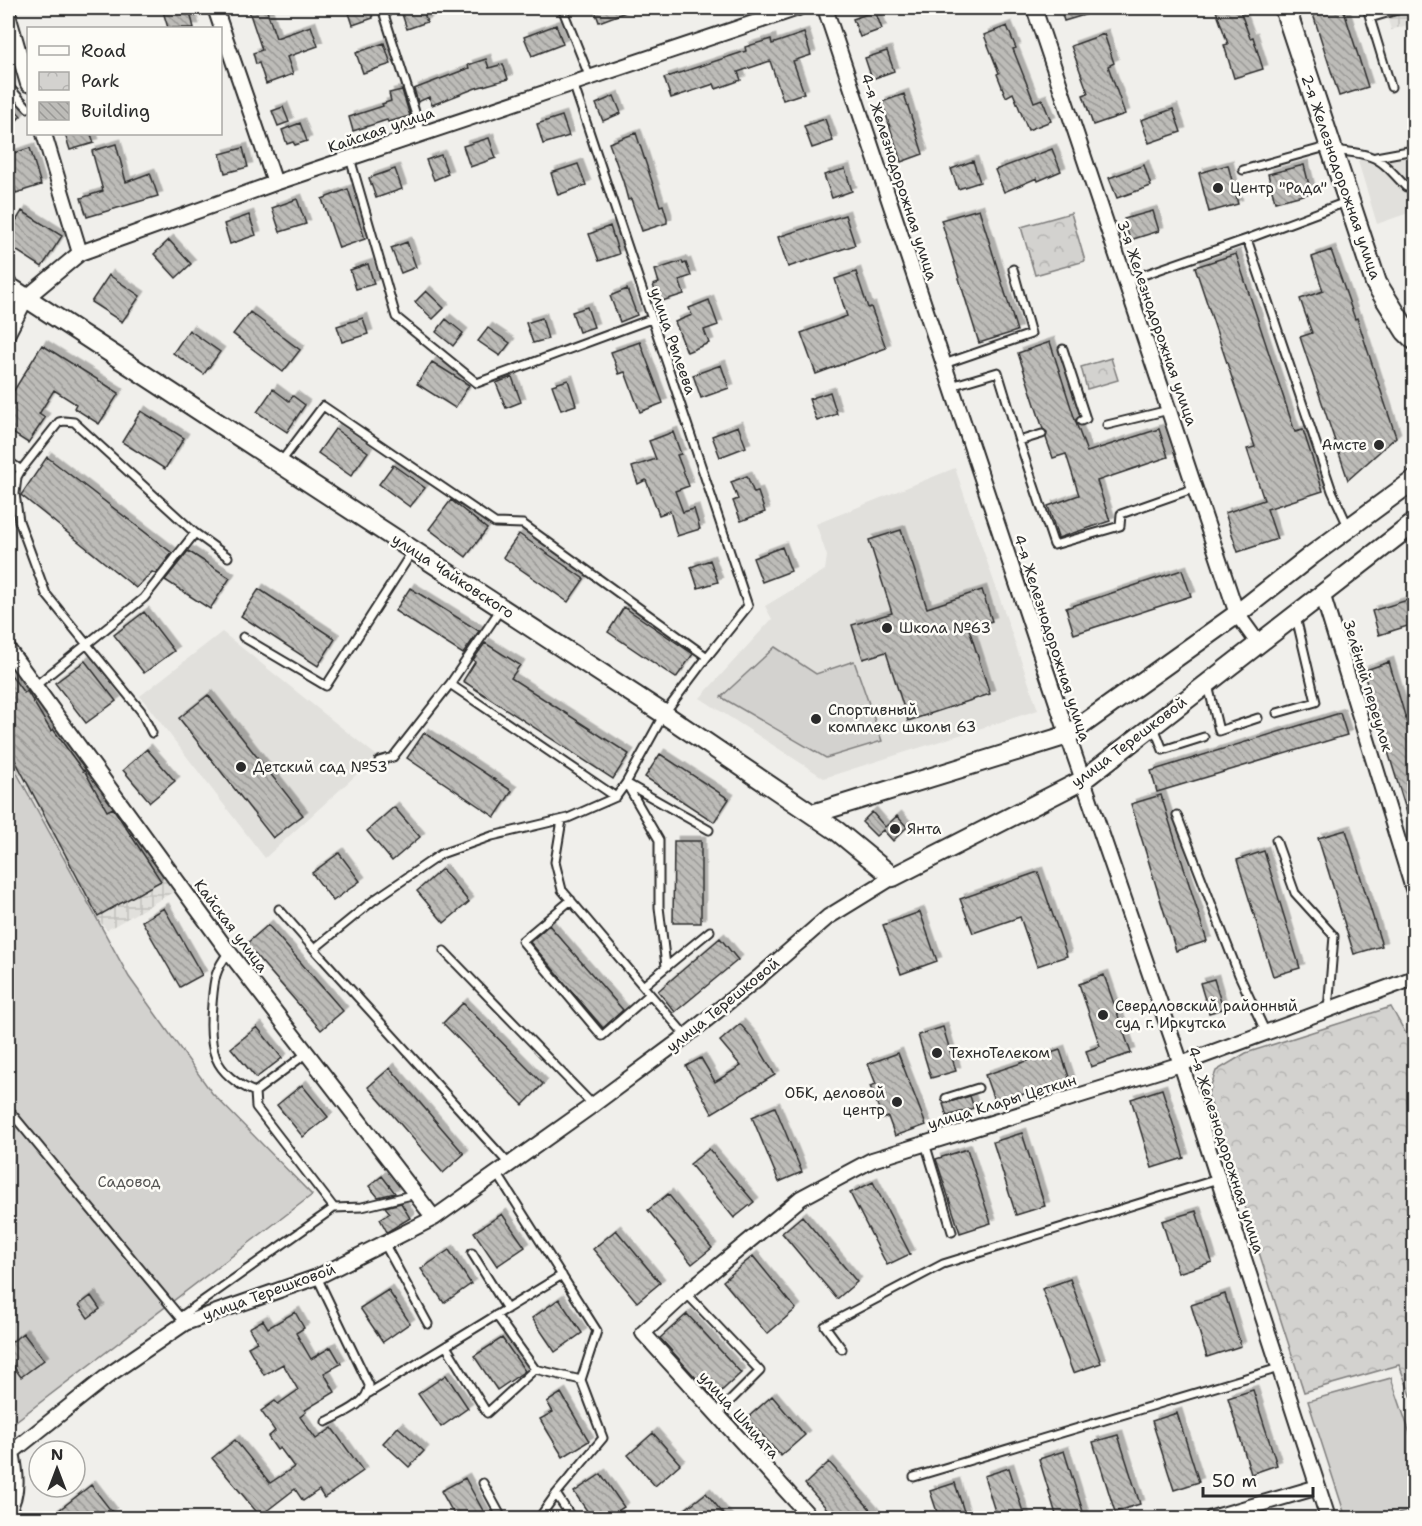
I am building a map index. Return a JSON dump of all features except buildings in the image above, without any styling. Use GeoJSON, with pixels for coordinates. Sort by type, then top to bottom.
{"type":"FeatureCollection","features":[{"type":"Feature","properties":{"kind":"main road","name":"2-я Железнодорожная улица"},"geometry":{"type":"LineString","coordinates":[[1285,8],[1376,283],[1406,331],[1414,339]]}},
{"type":"Feature","properties":{"kind":"street"},"geometry":{"type":"LineString","coordinates":[[215,8],[222,27]]}},
{"type":"Feature","properties":{"kind":"street","name":"Кайская улица"},"geometry":{"type":"LineString","coordinates":[[8,333],[26,298],[80,253],[275,183],[798,8]]}},
{"type":"Feature","properties":{"kind":"street","name":"4-я Железнодорожная улица"},"geometry":{"type":"LineString","coordinates":[[825,8],[1083,780],[1181,1064],[1328,1518]]}},
{"type":"Feature","properties":{"kind":"street","name":"3-я Железнодорожная улица"},"geometry":{"type":"LineString","coordinates":[[1034,8],[1237,614],[1258,643]]}},
{"type":"Feature","properties":{"kind":"street"},"geometry":{"type":"LineString","coordinates":[[8,15],[27,81]]}},
{"type":"Feature","properties":{"kind":"street"},"geometry":{"type":"LineString","coordinates":[[222,28],[275,183]]}},
{"type":"Feature","properties":{"kind":"street"},"geometry":{"type":"LineString","coordinates":[[44,135],[80,253]]}},
{"type":"Feature","properties":{"kind":"street","name":"улица Чайковского"},"geometry":{"type":"LineString","coordinates":[[8,286],[664,714],[837,831],[892,877]]}},
{"type":"Feature","properties":{"kind":"street"},"geometry":{"type":"LineString","coordinates":[[812,814],[1068,735],[1237,614],[1414,480]]}},
{"type":"Feature","properties":{"kind":"street","name":"улица Терешковой"},"geometry":{"type":"LineString","coordinates":[[10,1454],[182,1320],[317,1277],[434,1218],[686,1036],[828,917],[892,877],[1083,780],[1414,523]]}},
{"type":"Feature","properties":{"kind":"street","name":"Зелёный переулок"},"geometry":{"type":"LineString","coordinates":[[1322,593],[1414,892]]}},
{"type":"Feature","properties":{"kind":"street","name":"Кайская улица"},"geometry":{"type":"LineString","coordinates":[[8,649],[230,952],[434,1218]]}},
{"type":"Feature","properties":{"kind":"street","name":"улица Клары Цеткин"},"geometry":{"type":"LineString","coordinates":[[643,1333],[686,1293],[801,1198],[872,1160],[1181,1064],[1414,978]]}},
{"type":"Feature","properties":{"kind":"street","name":"улица Шмидта"},"geometry":{"type":"LineString","coordinates":[[643,1333],[812,1518]]}},
{"type":"Feature","properties":{"kind":"street"},"geometry":{"type":"LineString","coordinates":[[8,1511],[16,1491],[16,1473],[10,1454]]}},
{"type":"Feature","properties":{"kind":"street"},"geometry":{"type":"LineString","coordinates":[[1212,1518],[1318,1487]]}},
{"type":"Feature","properties":{"kind":"lane"},"geometry":{"type":"LineString","coordinates":[[382,8],[422,134]]}},
{"type":"Feature","properties":{"kind":"lane"},"geometry":{"type":"LineString","coordinates":[[562,8],[590,78]]}},
{"type":"Feature","properties":{"kind":"lane"},"geometry":{"type":"LineString","coordinates":[[1367,8],[1391,87]]}},
{"type":"Feature","properties":{"kind":"lane"},"geometry":{"type":"LineString","coordinates":[[1370,18],[1404,8]]}},
{"type":"Feature","properties":{"kind":"lane","name":"улица Рылеева"},"geometry":{"type":"LineString","coordinates":[[573,83],[748,606],[707,657]]}},
{"type":"Feature","properties":{"kind":"lane"},"geometry":{"type":"LineString","coordinates":[[8,86],[27,107]]}},
{"type":"Feature","properties":{"kind":"lane"},"geometry":{"type":"LineString","coordinates":[[1243,170],[1330,148],[1376,157],[1414,150]]}},
{"type":"Feature","properties":{"kind":"lane"},"geometry":{"type":"LineString","coordinates":[[1376,157],[1406,187],[1414,186]]}},
{"type":"Feature","properties":{"kind":"lane"},"geometry":{"type":"LineString","coordinates":[[350,158],[396,317],[477,383],[651,319]]}},
{"type":"Feature","properties":{"kind":"lane"},"geometry":{"type":"LineString","coordinates":[[1126,281],[1348,201]]}},
{"type":"Feature","properties":{"kind":"lane"},"geometry":{"type":"LineString","coordinates":[[1247,239],[1332,491],[1349,528]]}},
{"type":"Feature","properties":{"kind":"lane"},"geometry":{"type":"LineString","coordinates":[[944,364],[1031,334],[1013,269]]}},
{"type":"Feature","properties":{"kind":"lane"},"geometry":{"type":"LineString","coordinates":[[1063,349],[1086,418],[1081,420]]}},
{"type":"Feature","properties":{"kind":"lane"},"geometry":{"type":"LineString","coordinates":[[951,386],[998,372],[1018,441],[1054,545],[1120,526],[1121,514],[1195,488]]}},
{"type":"Feature","properties":{"kind":"lane"},"geometry":{"type":"LineString","coordinates":[[280,463],[323,406],[495,523],[523,524],[707,657],[664,714],[616,797],[562,820],[492,836],[441,854],[374,900],[314,949]]}},
{"type":"Feature","properties":{"kind":"lane"},"geometry":{"type":"LineString","coordinates":[[1107,425],[1169,410]]}},
{"type":"Feature","properties":{"kind":"lane"},"geometry":{"type":"LineString","coordinates":[[152,733],[141,711],[46,594],[19,521],[15,494],[17,477],[59,422],[64,420],[74,422],[195,533],[228,557]]}},
{"type":"Feature","properties":{"kind":"lane"},"geometry":{"type":"LineString","coordinates":[[1018,441],[1042,434]]}},
{"type":"Feature","properties":{"kind":"lane"},"geometry":{"type":"LineString","coordinates":[[8,461],[21,470]]}},
{"type":"Feature","properties":{"kind":"lane"},"geometry":{"type":"LineString","coordinates":[[35,686],[144,598],[195,533]]}},
{"type":"Feature","properties":{"kind":"lane"},"geometry":{"type":"LineString","coordinates":[[243,637],[326,686],[413,550]]}},
{"type":"Feature","properties":{"kind":"lane"},"geometry":{"type":"LineString","coordinates":[[380,761],[393,757],[450,684],[502,608]]}},
{"type":"Feature","properties":{"kind":"lane"},"geometry":{"type":"LineString","coordinates":[[1278,713],[1316,702],[1295,614]]}},
{"type":"Feature","properties":{"kind":"lane"},"geometry":{"type":"LineString","coordinates":[[1208,682],[1219,731],[1258,718]]}},
{"type":"Feature","properties":{"kind":"lane"},"geometry":{"type":"LineString","coordinates":[[450,684],[616,797]]}},
{"type":"Feature","properties":{"kind":"lane"},"geometry":{"type":"LineString","coordinates":[[1153,725],[1163,750],[1204,737]]}},
{"type":"Feature","properties":{"kind":"lane"},"geometry":{"type":"LineString","coordinates":[[626,783],[709,830]]}},
{"type":"Feature","properties":{"kind":"lane"},"geometry":{"type":"LineString","coordinates":[[626,783],[658,840],[659,907],[666,966]]}},
{"type":"Feature","properties":{"kind":"lane"},"geometry":{"type":"LineString","coordinates":[[1177,815],[1235,964],[1266,1033]]}},
{"type":"Feature","properties":{"kind":"lane"},"geometry":{"type":"LineString","coordinates":[[562,820],[555,862],[562,890],[686,1036]]}},
{"type":"Feature","properties":{"kind":"lane"},"geometry":{"type":"LineString","coordinates":[[1276,840],[1295,893],[1334,936],[1328,1010]]}},
{"type":"Feature","properties":{"kind":"lane"},"geometry":{"type":"LineString","coordinates":[[571,900],[522,941],[602,1036],[650,994]]}},
{"type":"Feature","properties":{"kind":"lane"},"geometry":{"type":"LineString","coordinates":[[279,909],[509,1164]]}},
{"type":"Feature","properties":{"kind":"lane"},"geometry":{"type":"LineString","coordinates":[[643,986],[710,931]]}},
{"type":"Feature","properties":{"kind":"lane"},"geometry":{"type":"LineString","coordinates":[[444,951],[593,1105]]}},
{"type":"Feature","properties":{"kind":"lane"},"geometry":{"type":"LineString","coordinates":[[230,952],[219,965],[215,976],[210,1027],[212,1048],[225,1073],[236,1084],[255,1092]]}},
{"type":"Feature","properties":{"kind":"lane"},"geometry":{"type":"LineString","coordinates":[[255,1092],[307,1053]]}},
{"type":"Feature","properties":{"kind":"lane"},"geometry":{"type":"LineString","coordinates":[[946,1098],[978,1089]]}},
{"type":"Feature","properties":{"kind":"lane"},"geometry":{"type":"LineString","coordinates":[[255,1092],[256,1107],[334,1208]]}},
{"type":"Feature","properties":{"kind":"lane"},"geometry":{"type":"LineString","coordinates":[[8,1109],[182,1320],[334,1208],[363,1207],[416,1194]]}},
{"type":"Feature","properties":{"kind":"lane"},"geometry":{"type":"LineString","coordinates":[[924,1143],[952,1232]]}},
{"type":"Feature","properties":{"kind":"lane"},"geometry":{"type":"LineString","coordinates":[[497,1173],[597,1331],[581,1380],[603,1438],[539,1518]]}},
{"type":"Feature","properties":{"kind":"lane"},"geometry":{"type":"LineString","coordinates":[[842,1349],[825,1326],[944,1264],[1218,1179]]}},
{"type":"Feature","properties":{"kind":"lane"},"geometry":{"type":"LineString","coordinates":[[384,1243],[428,1324]]}},
{"type":"Feature","properties":{"kind":"lane"},"geometry":{"type":"LineString","coordinates":[[472,1252],[507,1309]]}},
{"type":"Feature","properties":{"kind":"lane"},"geometry":{"type":"LineString","coordinates":[[326,1422],[363,1401],[369,1393],[562,1275]]}},
{"type":"Feature","properties":{"kind":"lane"},"geometry":{"type":"LineString","coordinates":[[317,1277],[369,1385],[369,1393]]}},
{"type":"Feature","properties":{"kind":"lane"},"geometry":{"type":"LineString","coordinates":[[686,1293],[760,1371],[717,1414]]}},
{"type":"Feature","properties":{"kind":"lane"},"geometry":{"type":"LineString","coordinates":[[496,1315],[535,1369],[581,1380]]}},
{"type":"Feature","properties":{"kind":"lane"},"geometry":{"type":"LineString","coordinates":[[446,1346],[487,1413],[535,1369]]}},
{"type":"Feature","properties":{"kind":"lane"},"geometry":{"type":"LineString","coordinates":[[914,1477],[1279,1368]]}},
{"type":"Feature","properties":{"kind":"lane"},"geometry":{"type":"LineString","coordinates":[[483,1483],[502,1518]]}},
{"type":"Feature","properties":{"kind":"lane"},"geometry":{"type":"LineString","coordinates":[[556,1494],[572,1518]]}},
{"type":"Feature","properties":{"kind":"shaded area"},"geometry":{"type":"Polygon","coordinates":[[[1414,8],[1414,23],[1391,30],[1387,16],[1414,8]]]}},
{"type":"Feature","properties":{"kind":"shaded area"},"geometry":{"type":"Polygon","coordinates":[[[1414,141],[1414,211],[1377,224],[1358,161],[1414,141]]]}},
{"type":"Feature","properties":{"kind":"shaded area","name":"Школа №63"},"geometry":{"type":"Polygon","coordinates":[[[955,468],[1038,710],[824,778],[700,698],[772,619],[765,606],[825,570],[827,556],[816,524],[955,468]]]}},
{"type":"Feature","properties":{"kind":"shaded area"},"geometry":{"type":"Polygon","coordinates":[[[222,632],[377,756],[265,858],[140,696],[222,632]]]}},
{"type":"Feature","properties":{"kind":"shaded area"},"geometry":{"type":"Polygon","coordinates":[[[8,658],[175,891],[107,930],[97,918],[8,754],[8,658]]]}},
{"type":"Feature","properties":{"kind":"green space"},"geometry":{"type":"Polygon","coordinates":[[[1071,213],[1085,261],[1035,275],[1021,227],[1071,213]]]}},
{"type":"Feature","properties":{"kind":"green space"},"geometry":{"type":"Polygon","coordinates":[[[1111,358],[1118,380],[1087,389],[1081,367],[1111,358]]]}},
{"type":"Feature","properties":{"kind":"green space","name":"Спортивный комплекс школы 63"},"geometry":{"type":"Polygon","coordinates":[[[775,647],[816,674],[854,661],[882,741],[826,758],[721,697],[775,647]]]}},
{"type":"Feature","properties":{"kind":"green space","name":"Садовод"},"geometry":{"type":"Polygon","coordinates":[[[8,757],[129,977],[212,1093],[312,1195],[8,1427],[8,757]]]}},
{"type":"Feature","properties":{"kind":"green space"},"geometry":{"type":"Polygon","coordinates":[[[1391,1007],[1414,1048],[1414,1403],[1399,1365],[1304,1392],[1208,1094],[1216,1071],[1246,1053],[1391,1007]]]}},
{"type":"Feature","properties":{"kind":"green space"},"geometry":{"type":"Polygon","coordinates":[[[1391,1378],[1414,1445],[1414,1509],[1385,1518],[1346,1518],[1308,1401],[1391,1378]]]}},
{"type":"Feature","properties":{"kind":"place","name":"Центр \"Рада\""},"geometry":{"type":"Point","coordinates":[1218,188]}},
{"type":"Feature","properties":{"kind":"place","name":"Амсте"},"geometry":{"type":"Point","coordinates":[1379,445]}},
{"type":"Feature","properties":{"kind":"place","name":"Школа №63"},"geometry":{"type":"Point","coordinates":[887,628]}},
{"type":"Feature","properties":{"kind":"place","name":"Спортивный комплекс школы 63"},"geometry":{"type":"Point","coordinates":[816,719]}},
{"type":"Feature","properties":{"kind":"place","name":"Детский сад №53"},"geometry":{"type":"Point","coordinates":[241,767]}},
{"type":"Feature","properties":{"kind":"place","name":"Янта"},"geometry":{"type":"Point","coordinates":[895,829]}},
{"type":"Feature","properties":{"kind":"place","name":"Свердловский районный суд г. Иркутска"},"geometry":{"type":"Point","coordinates":[1103,1015]}},
{"type":"Feature","properties":{"kind":"place","name":"ТехноТелеком"},"geometry":{"type":"Point","coordinates":[937,1053]}},
{"type":"Feature","properties":{"kind":"place","name":"ОБК, деловой центр"},"geometry":{"type":"Point","coordinates":[897,1102]}}]}
